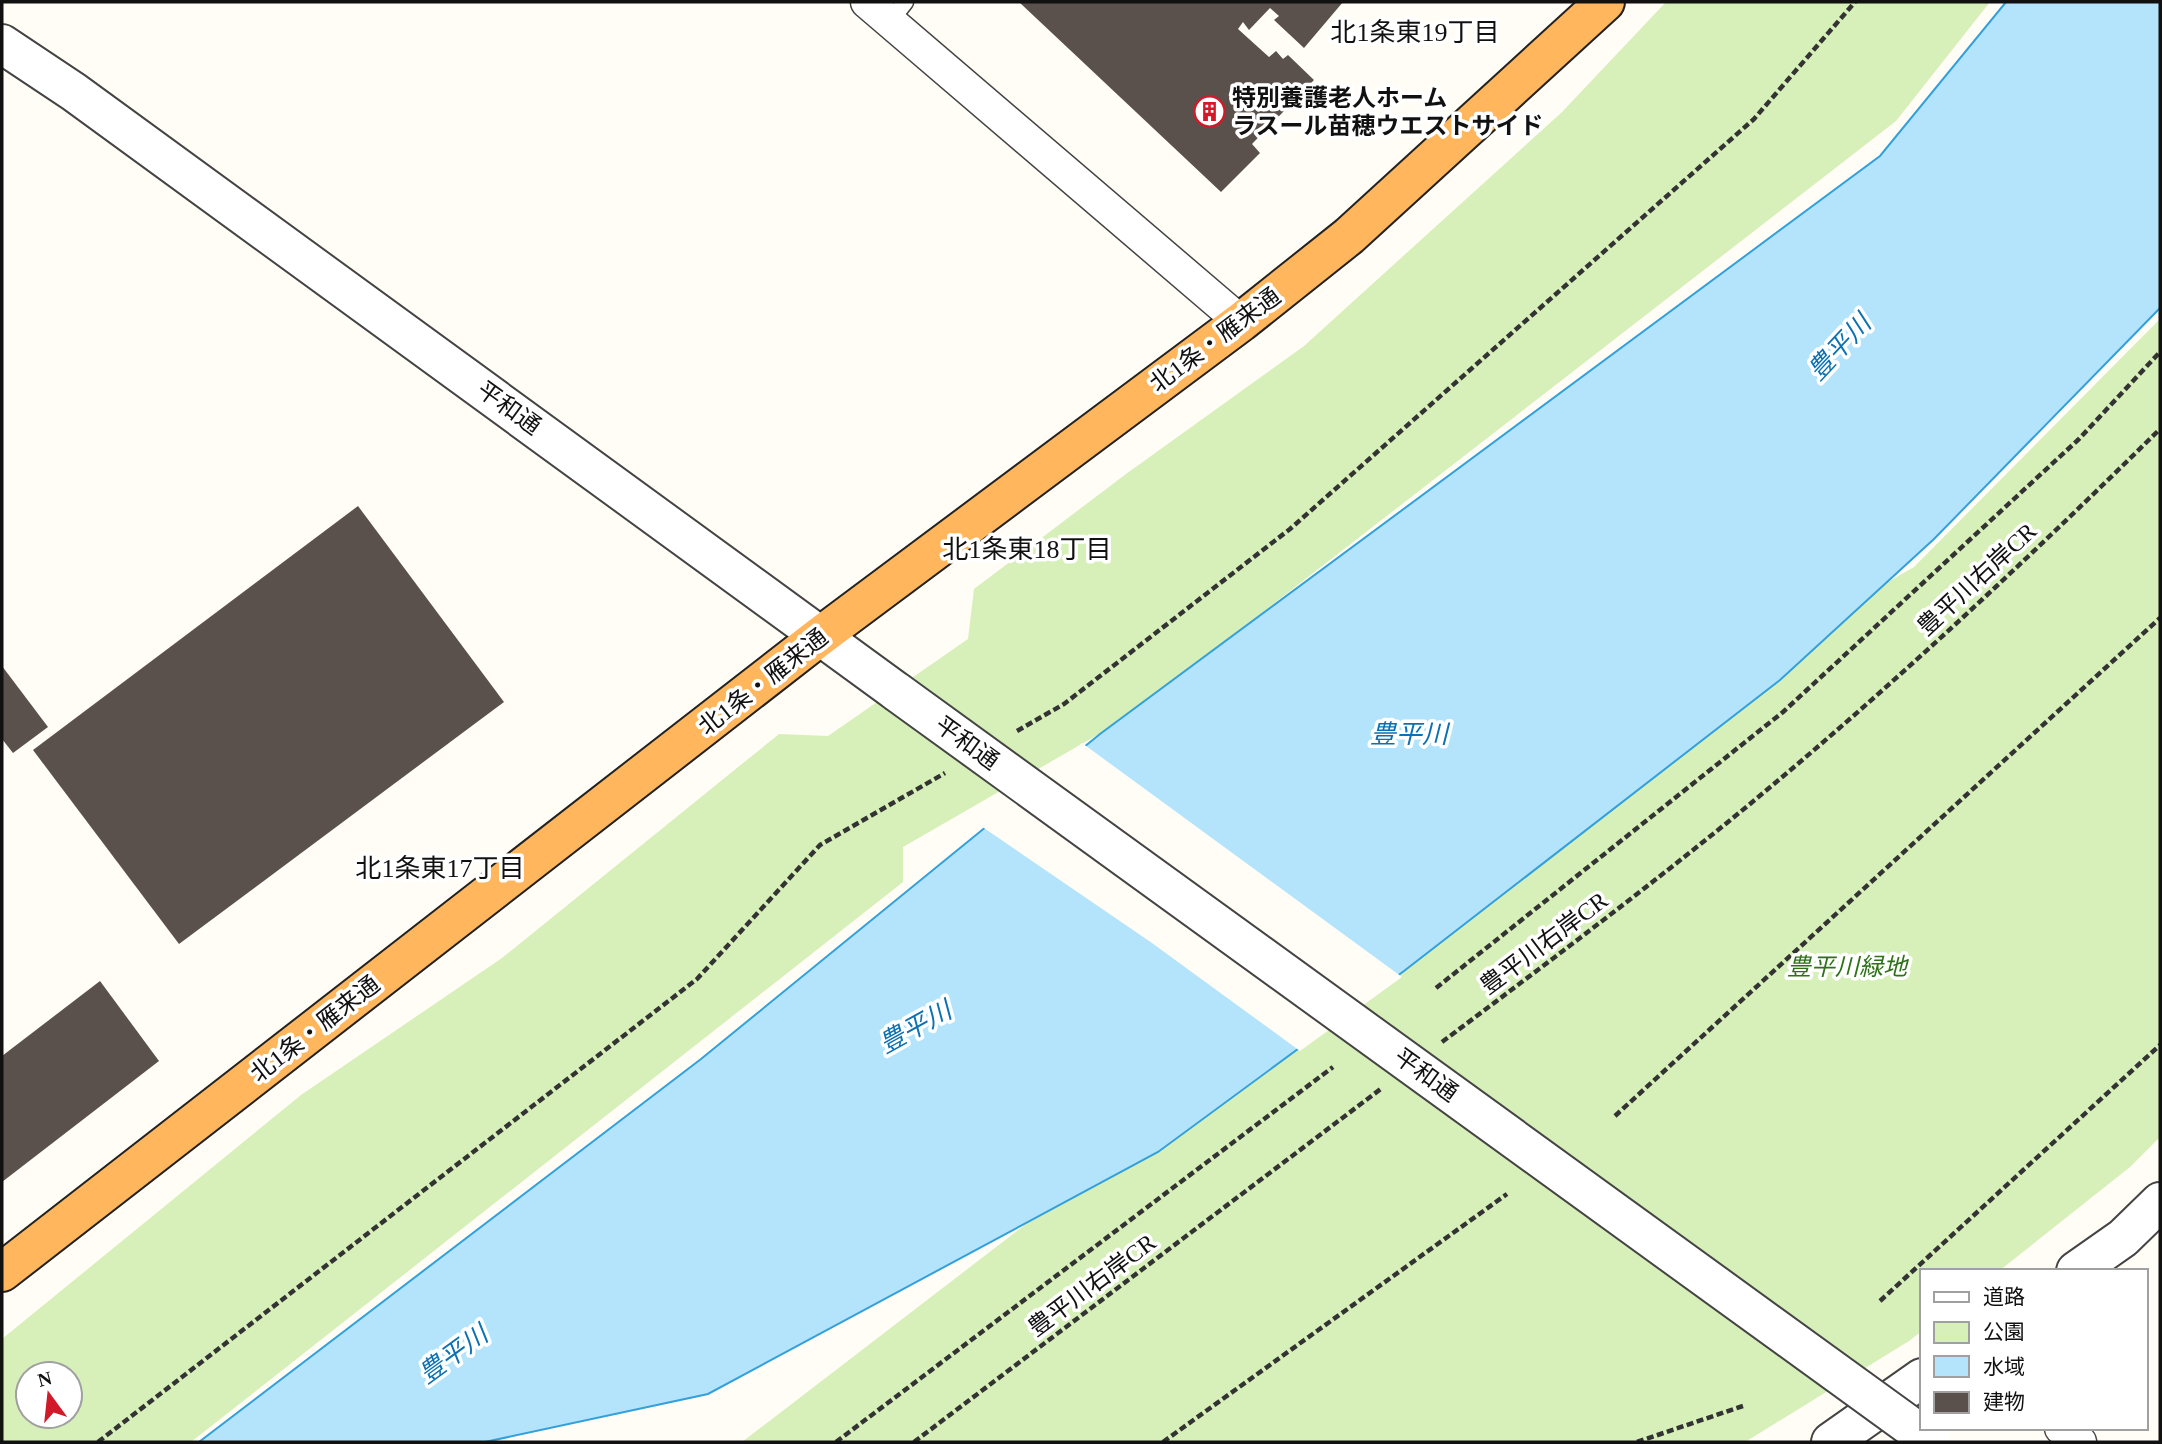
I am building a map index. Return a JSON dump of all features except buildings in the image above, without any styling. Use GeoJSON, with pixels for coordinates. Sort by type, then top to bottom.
{"type":"FeatureCollection","features":[{"type":"Feature","properties":{"kind":"highway","name":"北1条・雁来通"},"geometry":{"type":"LineString","coordinates":[[1517,85],[1576,2]]}},
{"type":"Feature","properties":{"kind":"highway","name":"北1条・雁来通"},"geometry":{"type":"LineString","coordinates":[[2,1272],[819,637],[1241,322],[1349,236],[1605,2]]}},
{"type":"Feature","properties":{"kind":"street"},"geometry":{"type":"LineString","coordinates":[[878,11],[1241,322]]}},
{"type":"Feature","properties":{"kind":"street","name":"平和通"},"geometry":{"type":"LineString","coordinates":[[2,44],[74,92],[755,586],[819,637],[1932,1442]]}},
{"type":"Feature","properties":{"kind":"street"},"geometry":{"type":"LineString","coordinates":[[2079,1269],[2123,1238],[2160,1202]]}},
{"type":"Feature","properties":{"kind":"street"},"geometry":{"type":"LineString","coordinates":[[1830,1442],[1920,1379]]}},
{"type":"Feature","properties":{"kind":"street"},"geometry":{"type":"LineString","coordinates":[[2064,1430],[2080,1442]]}},
{"type":"Feature","properties":{"kind":"lane"},"geometry":{"type":"LineString","coordinates":[[878,11],[905,2]]}},
{"type":"Feature","properties":{"kind":"path"},"geometry":{"type":"LineString","coordinates":[[1436,988],[1783,712],[2079,439],[2160,352]]}},
{"type":"Feature","properties":{"kind":"path","name":"豊平川右岸CR"},"geometry":{"type":"LineString","coordinates":[[1440,1044],[1583,936],[1750,803],[1891,682],[2094,495],[2160,429]]}},
{"type":"Feature","properties":{"kind":"path"},"geometry":{"type":"LineString","coordinates":[[1615,1116],[2160,618]]}},
{"type":"Feature","properties":{"kind":"path"},"geometry":{"type":"LineString","coordinates":[[1880,1301],[2160,1045]]}},
{"type":"Feature","properties":{"kind":"path"},"geometry":{"type":"LineString","coordinates":[[836,1442],[1333,1067]]}},
{"type":"Feature","properties":{"kind":"path","name":"豊平川右岸CR"},"geometry":{"type":"LineString","coordinates":[[914,1442],[1385,1085]]}},
{"type":"Feature","properties":{"kind":"path"},"geometry":{"type":"LineString","coordinates":[[1163,1442],[1507,1194]]}},
{"type":"Feature","properties":{"kind":"path"},"geometry":{"type":"LineString","coordinates":[[1637,1442],[1743,1406]]}},
{"type":"Feature","properties":{"kind":"green space"},"geometry":{"type":"Polygon","coordinates":[[[1666,2],[1990,2],[1896,121],[1125,719],[903,847],[903,882],[191,1442],[2,1442],[2,1339],[301,1095],[502,958],[779,734],[828,736],[968,639],[974,589],[1126,474],[1304,346],[1562,112],[1666,2]]]}},
{"type":"Feature","properties":{"kind":"green space","name":"豊平川緑地"},"geometry":{"type":"Polygon","coordinates":[[[2160,319],[2160,1137],[2130,1167],[2002,1269],[1920,1269],[1920,1333],[1909,1341],[1745,1442],[742,1442],[1073,1188],[1653,716],[1914,567],[2160,319]]]}},
{"type":"Feature","properties":{"kind":"water","name":"豊平川"},"geometry":{"type":"Polygon","coordinates":[[[2006,2],[2160,2],[2160,308],[1934,539],[1780,680],[1404,971],[1158,1152],[708,1394],[485,1442],[199,1442],[701,1059],[1100,734],[1880,156],[2006,2]]]}},
{"type":"Feature","properties":{"kind":"pier"},"geometry":{"type":"Polygon","coordinates":[[[1082,743],[1402,977],[1300,1051],[1152,943],[981,826],[1082,743]]]}},
{"type":"Feature","properties":{"kind":"place","name":"特別養護老人ホーム ラスール苗穂ウエストサイド"},"geometry":{"type":"Point","coordinates":[1209,112]}},
{"type":"Feature","properties":{"kind":"district","name":"北1条東19丁目"},"geometry":{"type":"Point","coordinates":[1415,32]}},
{"type":"Feature","properties":{"kind":"district","name":"北1条東18丁目"},"geometry":{"type":"Point","coordinates":[1027,549]}},
{"type":"Feature","properties":{"kind":"district","name":"北1条東17丁目"},"geometry":{"type":"Point","coordinates":[440,868]}}]}
